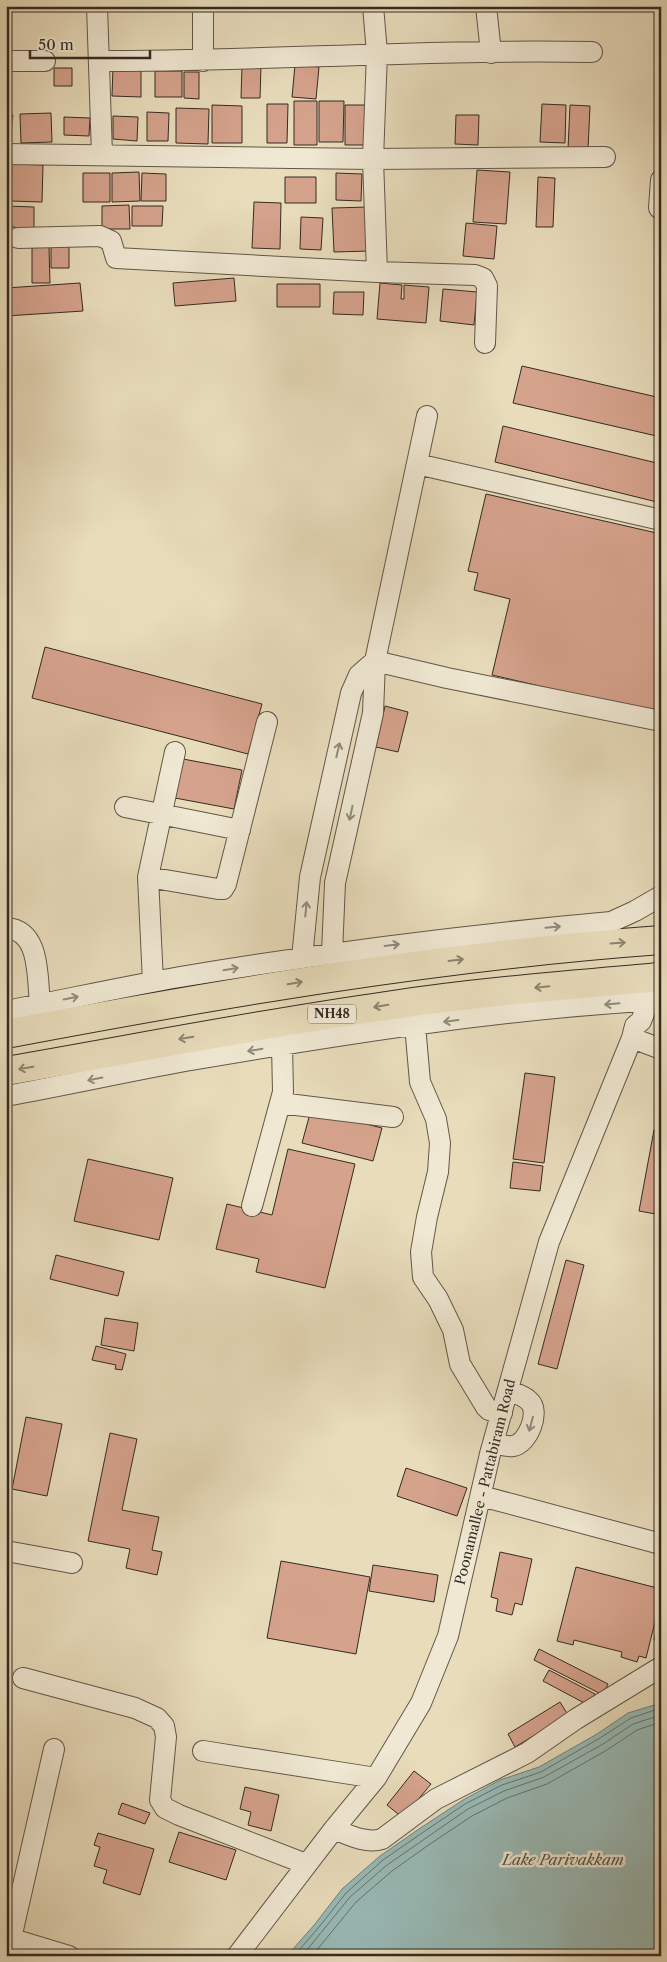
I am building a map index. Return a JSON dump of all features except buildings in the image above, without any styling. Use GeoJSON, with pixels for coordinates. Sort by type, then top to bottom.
{"type":"FeatureCollection","features":[{"type":"Feature","properties":{"kind":"highway"},"geometry":{"type":"LineString","coordinates":[[6,1034],[214,995],[370,972],[500,955],[661,940]]}},
{"type":"Feature","properties":{"kind":"highway","name":"NH48"},"geometry":{"type":"LineString","coordinates":[[6,1071],[207,1034],[388,1005],[588,982],[654,986]]}},
{"type":"Feature","properties":{"kind":"street"},"geometry":{"type":"LineString","coordinates":[[97,6],[102,155]]}},
{"type":"Feature","properties":{"kind":"street"},"geometry":{"type":"LineString","coordinates":[[203,6],[203,61]]}},
{"type":"Feature","properties":{"kind":"street"},"geometry":{"type":"LineString","coordinates":[[373,6],[378,53],[373,159],[377,272]]}},
{"type":"Feature","properties":{"kind":"street"},"geometry":{"type":"LineString","coordinates":[[486,6],[491,53]]}},
{"type":"Feature","properties":{"kind":"street"},"geometry":{"type":"LineString","coordinates":[[99,61],[203,61],[378,53],[592,52]]}},
{"type":"Feature","properties":{"kind":"street"},"geometry":{"type":"LineString","coordinates":[[6,61],[45,61]]}},
{"type":"Feature","properties":{"kind":"street"},"geometry":{"type":"LineString","coordinates":[[6,154],[373,159],[604,157]]}},
{"type":"Feature","properties":{"kind":"street"},"geometry":{"type":"LineString","coordinates":[[659,208],[661,180]]}},
{"type":"Feature","properties":{"kind":"street"},"geometry":{"type":"LineString","coordinates":[[18,238],[100,236],[111,241],[116,258],[377,272],[475,275],[483,278],[487,286],[485,343]]}},
{"type":"Feature","properties":{"kind":"street"},"geometry":{"type":"LineString","coordinates":[[332,953],[335,883],[373,713],[375,661],[427,416]]}},
{"type":"Feature","properties":{"kind":"street"},"geometry":{"type":"LineString","coordinates":[[416,464],[661,520]]}},
{"type":"Feature","properties":{"kind":"street"},"geometry":{"type":"LineString","coordinates":[[375,661],[447,678],[661,721]]}},
{"type":"Feature","properties":{"kind":"street"},"geometry":{"type":"LineString","coordinates":[[302,958],[310,877],[351,693],[360,675],[375,661]]}},
{"type":"Feature","properties":{"kind":"street"},"geometry":{"type":"LineString","coordinates":[[148,877],[218,889],[223,888],[229,878],[266,722]]}},
{"type":"Feature","properties":{"kind":"street"},"geometry":{"type":"LineString","coordinates":[[153,982],[148,877],[174,752]]}},
{"type":"Feature","properties":{"kind":"street"},"geometry":{"type":"LineString","coordinates":[[125,807],[240,830]]}},
{"type":"Feature","properties":{"kind":"street"},"geometry":{"type":"LineString","coordinates":[[6,1011],[153,982],[332,953],[611,922],[661,896]]}},
{"type":"Feature","properties":{"kind":"street"},"geometry":{"type":"LineString","coordinates":[[6,928],[21,931],[29,939],[34,954],[40,1004]]}},
{"type":"Feature","properties":{"kind":"street","name":"Poonamallee - Pattabiram Road"},"geometry":{"type":"LineString","coordinates":[[237,1956],[306,1864],[376,1778],[420,1703],[448,1636],[493,1443],[549,1242],[633,1032],[633,1018],[654,986],[661,951]]}},
{"type":"Feature","properties":{"kind":"street"},"geometry":{"type":"LineString","coordinates":[[6,1096],[282,1045],[415,1025],[538,1010],[654,986]]}},
{"type":"Feature","properties":{"kind":"street"},"geometry":{"type":"LineString","coordinates":[[415,1025],[420,1082],[436,1119],[440,1143],[438,1172],[421,1252],[424,1277],[438,1299],[453,1330],[458,1356],[464,1371],[488,1410],[502,1413]]}},
{"type":"Feature","properties":{"kind":"street"},"geometry":{"type":"LineString","coordinates":[[633,1032],[661,1049]]}},
{"type":"Feature","properties":{"kind":"street"},"geometry":{"type":"LineString","coordinates":[[252,1206],[280,1103],[283,1082],[282,1045]]}},
{"type":"Feature","properties":{"kind":"street"},"geometry":{"type":"LineString","coordinates":[[280,1103],[393,1117]]}},
{"type":"Feature","properties":{"kind":"street"},"geometry":{"type":"LineString","coordinates":[[493,1443],[513,1446],[521,1443],[530,1429],[533,1406],[530,1401],[508,1391]]}},
{"type":"Feature","properties":{"kind":"street"},"geometry":{"type":"LineString","coordinates":[[481,1496],[661,1544]]}},
{"type":"Feature","properties":{"kind":"street"},"geometry":{"type":"LineString","coordinates":[[6,1551],[72,1564]]}},
{"type":"Feature","properties":{"kind":"street"},"geometry":{"type":"LineString","coordinates":[[334,1829],[363,1840],[375,1841],[382,1839],[436,1799],[527,1753],[576,1719],[661,1667]]}},
{"type":"Feature","properties":{"kind":"street"},"geometry":{"type":"LineString","coordinates":[[24,1678],[135,1708],[157,1718],[164,1726],[166,1737],[160,1800],[164,1808],[306,1864]]}},
{"type":"Feature","properties":{"kind":"street"},"geometry":{"type":"LineString","coordinates":[[54,1749],[8,1944],[69,1956]]}},
{"type":"Feature","properties":{"kind":"street"},"geometry":{"type":"LineString","coordinates":[[203,1750],[376,1778]]}},
{"type":"Feature","properties":{"kind":"water","name":"Lake Parivakkam"},"geometry":{"type":"Polygon","coordinates":[[[661,1703],[661,1956],[287,1956],[342,1889],[380,1856],[419,1829],[463,1800],[500,1780],[539,1767],[597,1734],[628,1713],[661,1703]]]}}]}
